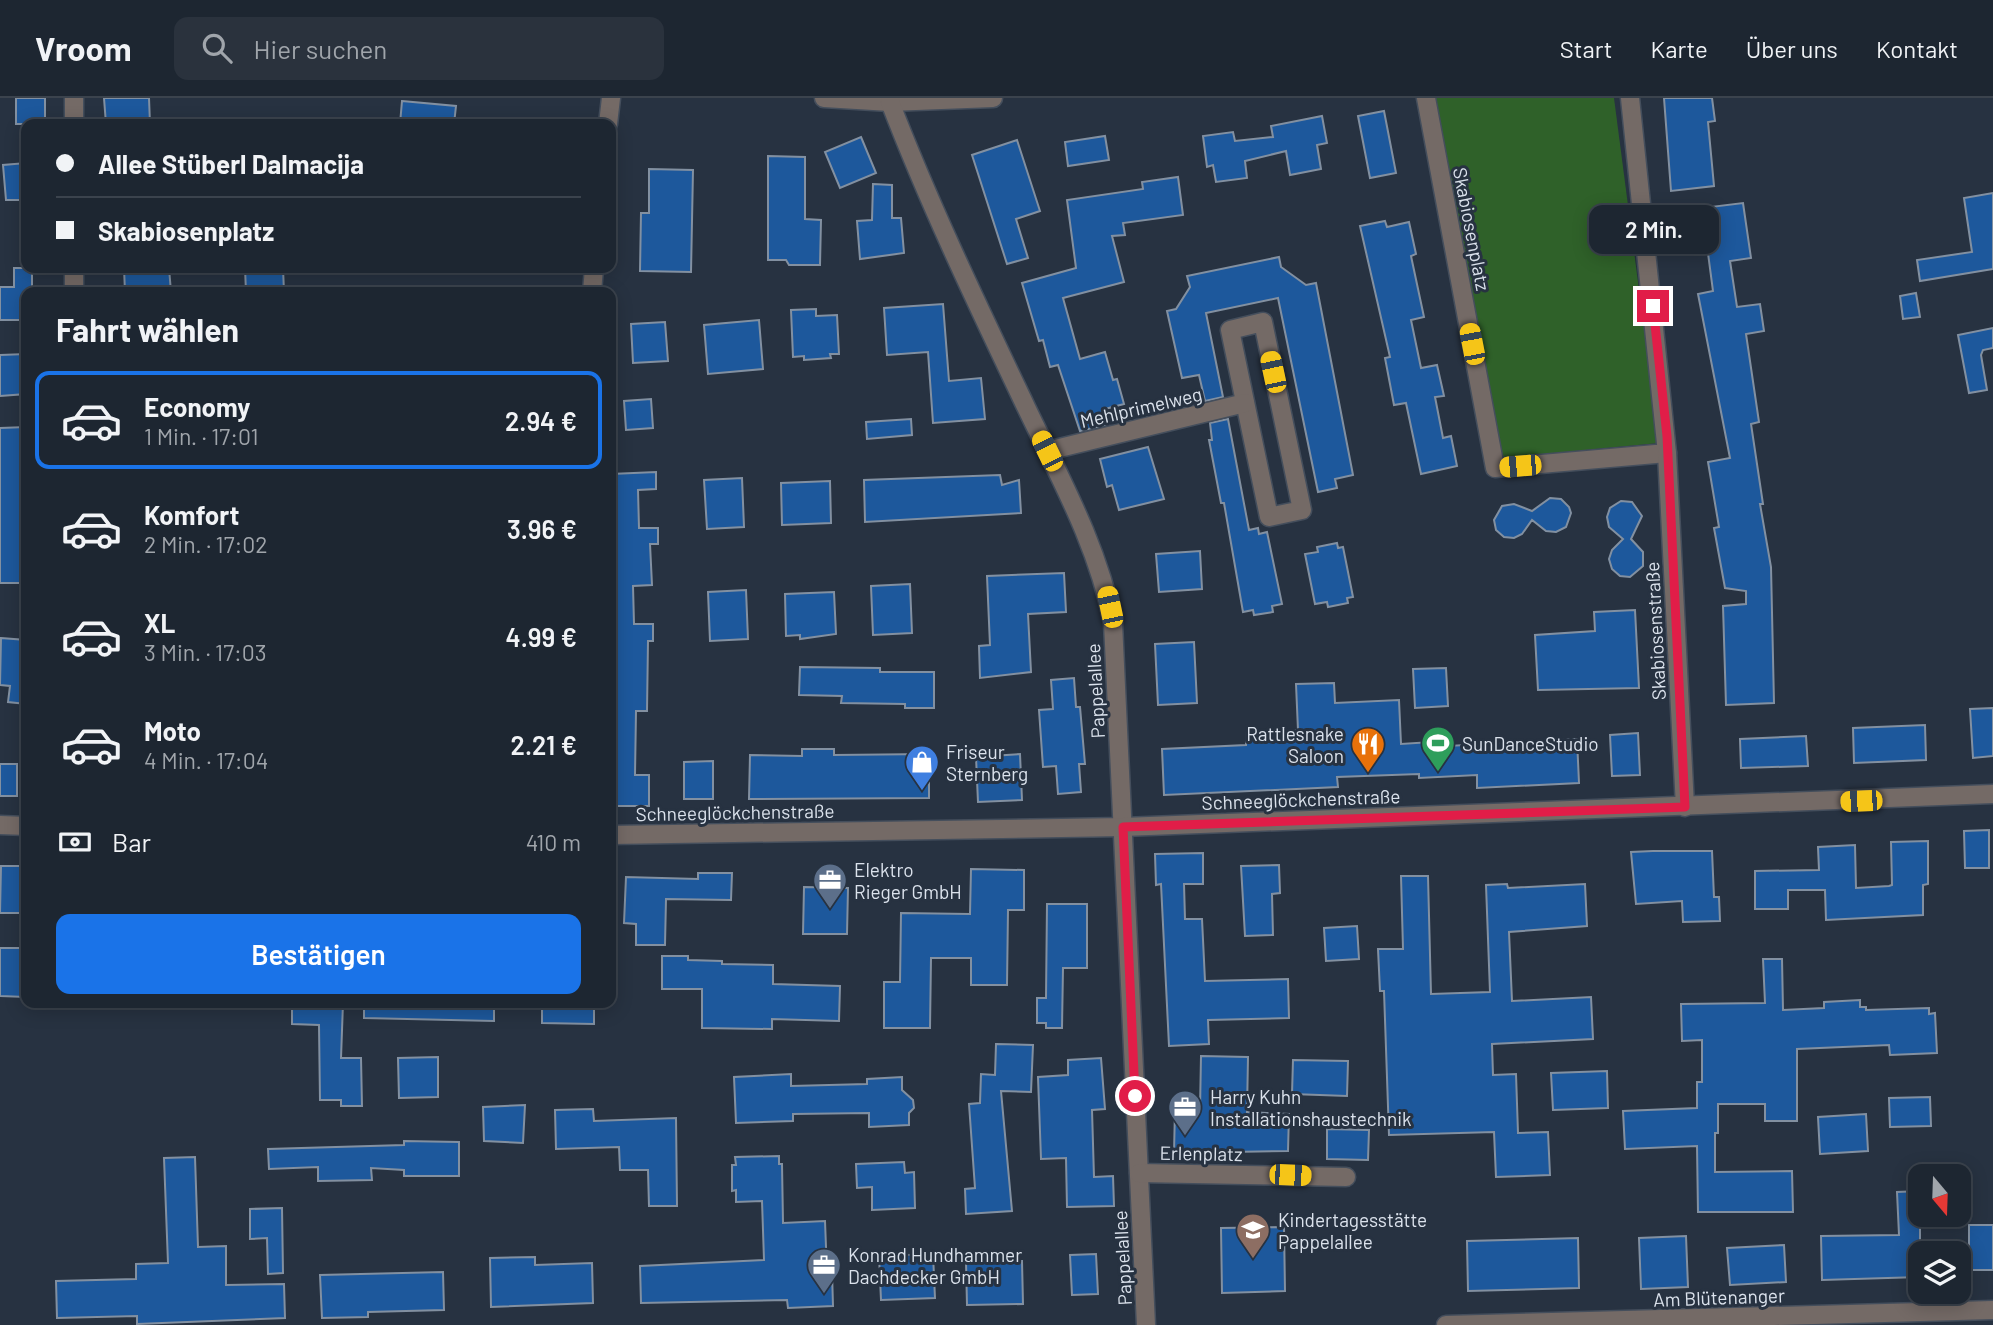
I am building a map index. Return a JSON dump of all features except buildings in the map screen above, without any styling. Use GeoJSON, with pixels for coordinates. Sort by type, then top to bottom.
{"type":"FeatureCollection","features":[{"type":"Feature","properties":{"kind":"street"},"geometry":{"type":"LineString","coordinates":[[74,98],[74,119]]}},
{"type":"Feature","properties":{"kind":"street"},"geometry":{"type":"LineString","coordinates":[[609,119],[611,98]]}},
{"type":"Feature","properties":{"kind":"street"},"geometry":{"type":"LineString","coordinates":[[824,98],[890,102],[993,98]]}},
{"type":"Feature","properties":{"kind":"street","name":"Skabiosenplatz"},"geometry":{"type":"LineString","coordinates":[[1426,98],[1496,468],[1667,453]]}},
{"type":"Feature","properties":{"kind":"street"},"geometry":{"type":"LineString","coordinates":[[1630,98],[1667,453]]}},
{"type":"Feature","properties":{"kind":"street","name":"Pappelallee"},"geometry":{"type":"LineString","coordinates":[[890,102],[926,196],[1082,522],[1107,591],[1113,623],[1146,1325]]}},
{"type":"Feature","properties":{"kind":"street"},"geometry":{"type":"LineString","coordinates":[[1263,322],[1302,510],[1269,517],[1245,404],[1230,330],[1263,322]]}},
{"type":"Feature","properties":{"kind":"street","name":"Mehlprimelweg"},"geometry":{"type":"LineString","coordinates":[[1047,451],[1245,404]]}},
{"type":"Feature","properties":{"kind":"street","name":"Skabiosenstraße"},"geometry":{"type":"LineString","coordinates":[[1667,453],[1685,807]]}},
{"type":"Feature","properties":{"kind":"street","name":"Schneeglöckchenstraße"},"geometry":{"type":"LineString","coordinates":[[616,835],[1123,827],[1993,794]]}},
{"type":"Feature","properties":{"kind":"street"},"geometry":{"type":"LineString","coordinates":[[0,825],[21,826]]}},
{"type":"Feature","properties":{"kind":"street","name":"Erlenplatz"},"geometry":{"type":"LineString","coordinates":[[1139,1172],[1346,1177]]}},
{"type":"Feature","properties":{"kind":"street","name":"Am Blütenanger"},"geometry":{"type":"LineString","coordinates":[[1446,1325],[1993,1310]]}},
{"type":"Feature","properties":{"kind":"green space"},"geometry":{"type":"Polygon","coordinates":[[[1434,98],[1614,98],[1659,443],[1500,458],[1434,98]]]}},
{"type":"Feature","properties":{"kind":"place","name":"SunDanceStudio"},"geometry":{"type":"Point","coordinates":[1438,773]}},
{"type":"Feature","properties":{"kind":"place","name":"Rattlesnake Saloon"},"geometry":{"type":"Point","coordinates":[1368,774]}},
{"type":"Feature","properties":{"kind":"place","name":"Friseur Sternberg"},"geometry":{"type":"Point","coordinates":[922,792]}},
{"type":"Feature","properties":{"kind":"place","name":"Elektro Rieger GmbH"},"geometry":{"type":"Point","coordinates":[830,910]}},
{"type":"Feature","properties":{"kind":"place","name":"Harry Kuhn Installationshaustechnik"},"geometry":{"type":"Point","coordinates":[1185,1137]}},
{"type":"Feature","properties":{"kind":"place","name":"Kindertagesstätte Pappelallee"},"geometry":{"type":"Point","coordinates":[1253,1260]}},
{"type":"Feature","properties":{"kind":"place","name":"Konrad Hundhammer Dachdecker GmbH"},"geometry":{"type":"Point","coordinates":[824,1295]}},
{"type":"Feature","properties":{"kind":"route"},"geometry":{"type":"LineString","coordinates":[[1135,1096],[1123,827],[1685,807],[1667,436],[1653,306]]}}]}
